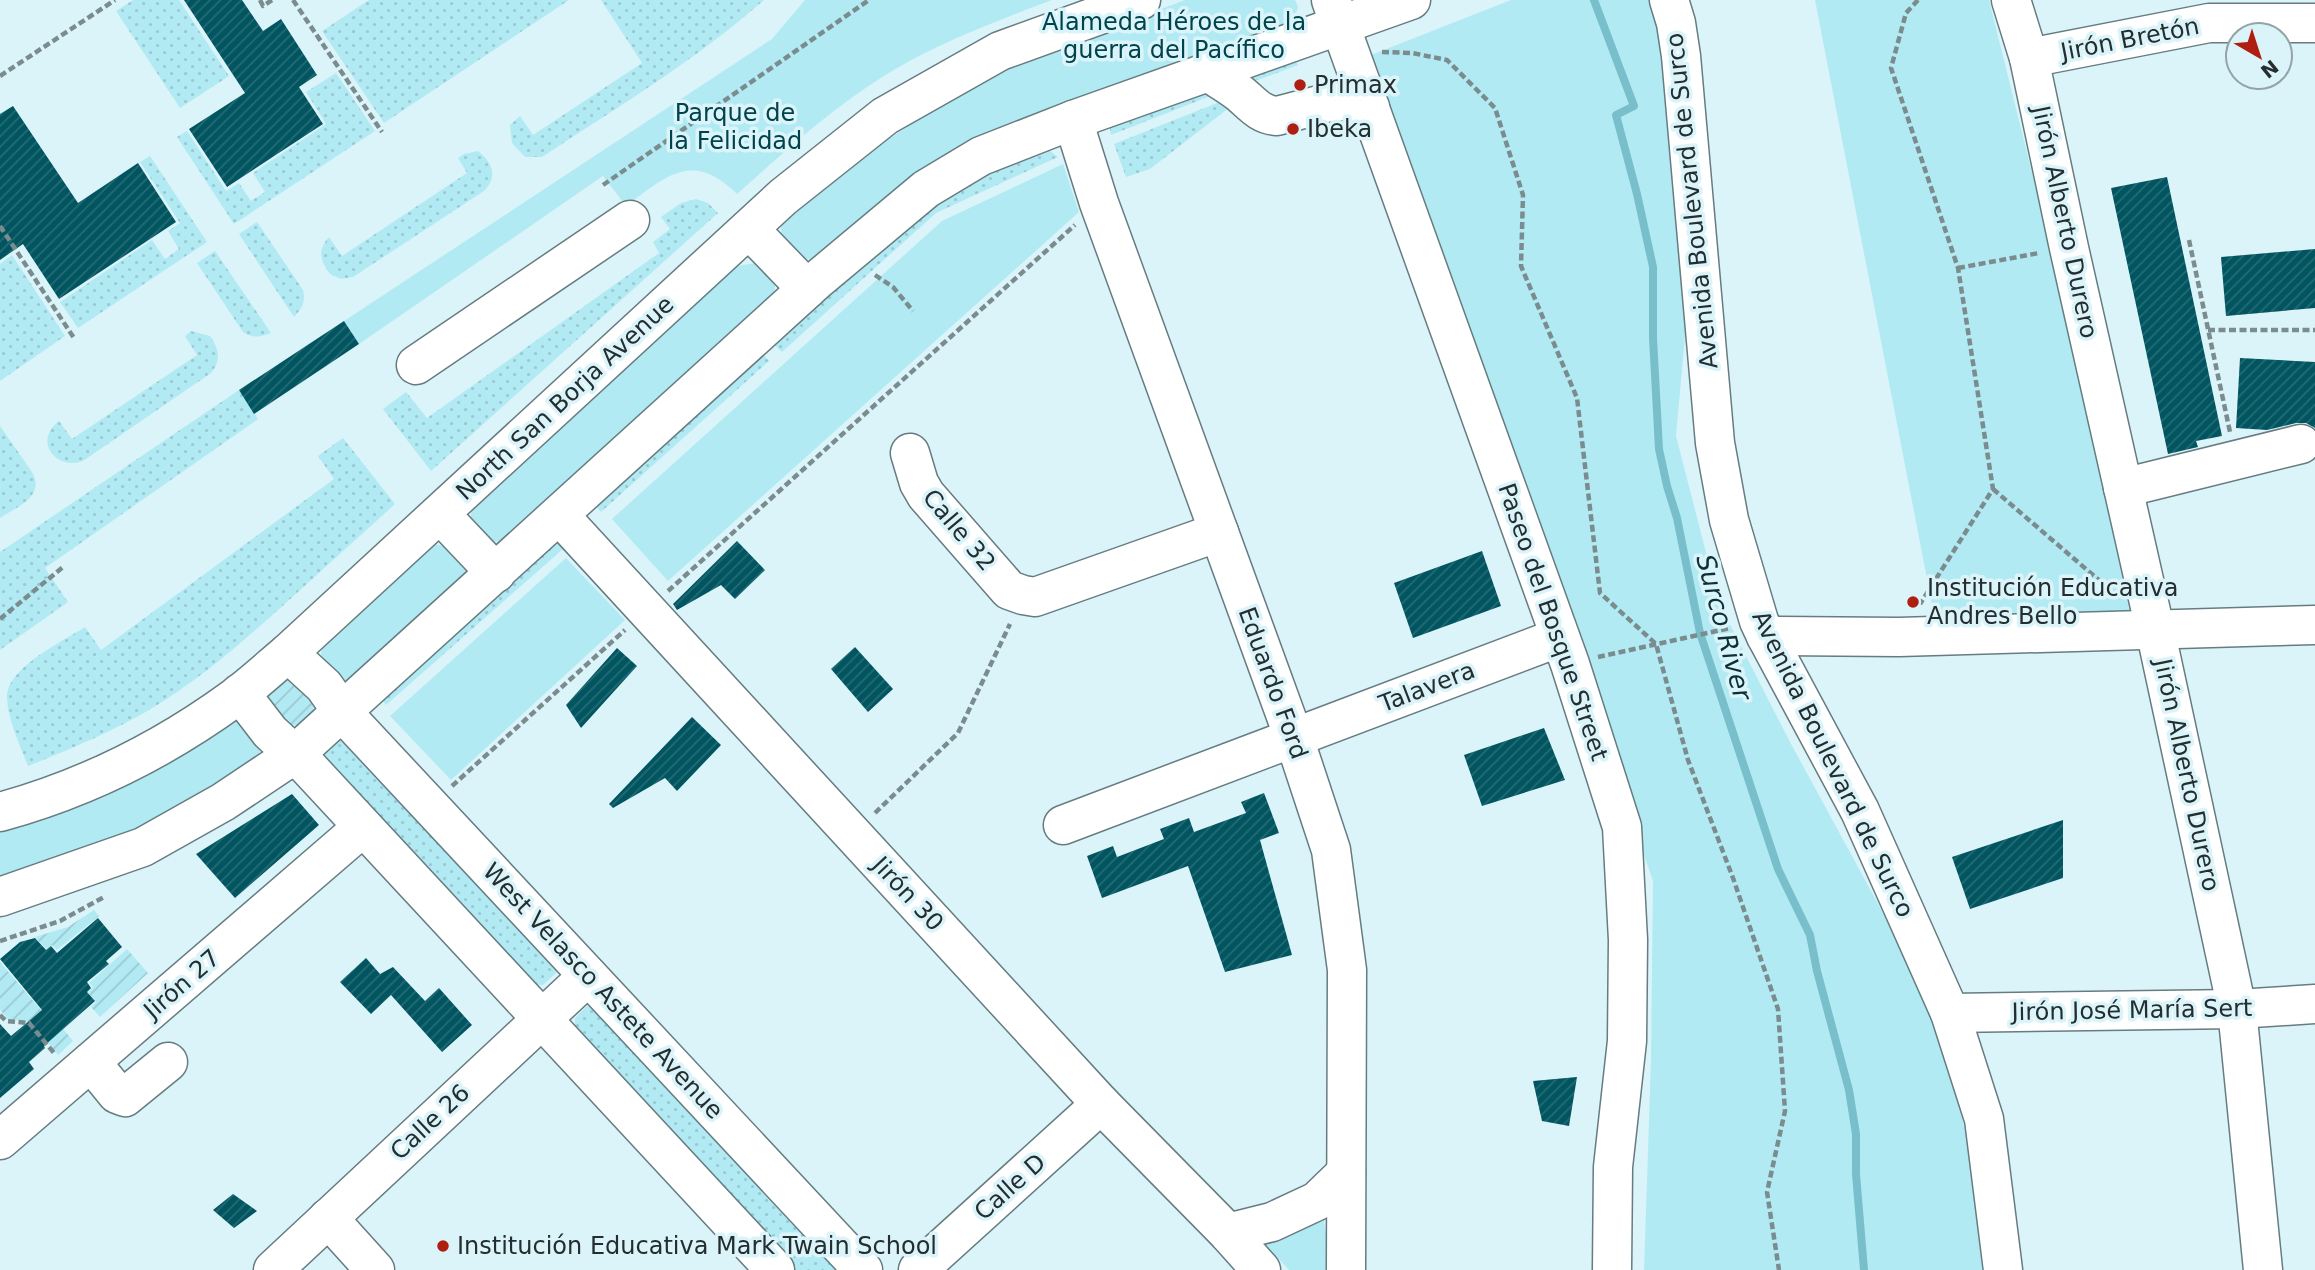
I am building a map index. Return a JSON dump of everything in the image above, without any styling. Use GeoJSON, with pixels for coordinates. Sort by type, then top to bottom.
{"type":"FeatureCollection","features":[{"type":"Feature","properties":{"kind":"street","name":"North San Borja Avenue"},"geometry":{"type":"LineString","coordinates":[[0,812],[100,776],[172,740],[240,693],[288,653],[783,197],[885,116],[1000,51],[1141,0]]}},
{"type":"Feature","properties":{"kind":"street"},"geometry":{"type":"LineString","coordinates":[[0,915],[60,902],[132,873],[197,840],[254,804],[301,760],[343,713],[559,515],[807,289],[926,188],[981,156],[1073,120],[1411,0]]}},
{"type":"Feature","properties":{"kind":"street","name":"Avenida Boulevard de Surco"},"geometry":{"type":"LineString","coordinates":[[1668,0],[1676,23],[1682,56],[1715,443],[1729,520],[1759,621],[1860,811],[1950,1013],[1984,1119],[2003,1270]]}},
{"type":"Feature","properties":{"kind":"street","name":"Jirón Alberto Durero"},"geometry":{"type":"LineString","coordinates":[[2011,0],[2029,58],[2237,1009],[2263,1270]]}},
{"type":"Feature","properties":{"kind":"street","name":"Jirón Bretón"},"geometry":{"type":"LineString","coordinates":[[2029,58],[2209,23],[2315,23]]}},
{"type":"Feature","properties":{"kind":"street","name":"Paseo del Bosque Street"},"geometry":{"type":"LineString","coordinates":[[1340,25],[1565,650],[1622,827],[1628,940],[1627,1041],[1613,1167],[1612,1270]]}},
{"type":"Feature","properties":{"kind":"street"},"geometry":{"type":"LineString","coordinates":[[1208,72],[1268,116],[1329,102],[1346,101],[1370,107]]}},
{"type":"Feature","properties":{"kind":"street","name":"Eduardo Ford"},"geometry":{"type":"LineString","coordinates":[[1073,120],[1104,216],[1294,737],[1331,850],[1347,970],[1346,1270]]}},
{"type":"Feature","properties":{"kind":"street"},"geometry":{"type":"LineString","coordinates":[[416,365],[630,220]]}},
{"type":"Feature","properties":{"kind":"street"},"geometry":{"type":"LineString","coordinates":[[749,229],[807,289]]}},
{"type":"Feature","properties":{"kind":"street"},"geometry":{"type":"LineString","coordinates":[[2123,488],[2301,444]]}},
{"type":"Feature","properties":{"kind":"street","name":"Calle 32"},"geometry":{"type":"LineString","coordinates":[[910,453],[919,483],[926,495],[1019,604]]}},
{"type":"Feature","properties":{"kind":"street"},"geometry":{"type":"LineString","coordinates":[[440,514],[496,573]]}},
{"type":"Feature","properties":{"kind":"street","name":"Jirón 30"},"geometry":{"type":"LineString","coordinates":[[559,515],[1101,1104],[1261,1270]]}},
{"type":"Feature","properties":{"kind":"street"},"geometry":{"type":"LineString","coordinates":[[1019,604],[1219,532]]}},
{"type":"Feature","properties":{"kind":"street"},"geometry":{"type":"LineString","coordinates":[[1766,636],[1899,637],[2315,625]]}},
{"type":"Feature","properties":{"kind":"street","name":"Talavera"},"geometry":{"type":"LineString","coordinates":[[1063,825],[1294,737],[1565,650]]}},
{"type":"Feature","properties":{"kind":"street","name":"West Velasco Astete Avenue"},"geometry":{"type":"LineString","coordinates":[[288,653],[324,686],[343,713],[863,1270]]}},
{"type":"Feature","properties":{"kind":"street"},"geometry":{"type":"LineString","coordinates":[[240,693],[270,732],[301,760],[775,1270]]}},
{"type":"Feature","properties":{"kind":"street"},"geometry":{"type":"LineString","coordinates":[[0,897],[143,847],[301,760]]}},
{"type":"Feature","properties":{"kind":"street","name":"Jirón 27"},"geometry":{"type":"LineString","coordinates":[[0,1140],[363,827]]}},
{"type":"Feature","properties":{"kind":"street","name":"Calle 26"},"geometry":{"type":"LineString","coordinates":[[273,1270],[588,975]]}},
{"type":"Feature","properties":{"kind":"street","name":"Jirón José María Sert"},"geometry":{"type":"LineString","coordinates":[[1950,1013],[2237,1009],[2315,1004]]}},
{"type":"Feature","properties":{"kind":"street"},"geometry":{"type":"LineString","coordinates":[[91,1062],[117,1094],[125,1097],[168,1062]]}},
{"type":"Feature","properties":{"kind":"street","name":"Calle D"},"geometry":{"type":"LineString","coordinates":[[918,1270],[1101,1104]]}},
{"type":"Feature","properties":{"kind":"street"},"geometry":{"type":"LineString","coordinates":[[1228,1233],[1272,1223],[1317,1201],[1346,1173]]}},
{"type":"Feature","properties":{"kind":"street"},"geometry":{"type":"LineString","coordinates":[[328,1218],[375,1270]]}},
{"type":"Feature","properties":{"kind":"path"},"geometry":{"type":"LineString","coordinates":[[0,76],[115,0]]}},
{"type":"Feature","properties":{"kind":"path"},"geometry":{"type":"LineString","coordinates":[[260,0],[263,6],[272,0]]}},
{"type":"Feature","properties":{"kind":"path"},"geometry":{"type":"LineString","coordinates":[[293,0],[382,132]]}},
{"type":"Feature","properties":{"kind":"path"},"geometry":{"type":"LineString","coordinates":[[603,185],[869,0]]}},
{"type":"Feature","properties":{"kind":"path"},"geometry":{"type":"LineString","coordinates":[[1918,0],[1906,13],[1891,68],[1958,268],[1993,489],[2155,629]]}},
{"type":"Feature","properties":{"kind":"path"},"geometry":{"type":"LineString","coordinates":[[1340,25],[1412,53],[1447,60],[1494,108],[1523,195],[1521,266],[1577,398],[1600,593],[1656,644],[1688,760],[1733,878],[1778,1009],[1785,1111],[1767,1192],[1779,1270]]}},
{"type":"Feature","properties":{"kind":"path"},"geometry":{"type":"LineString","coordinates":[[451,787],[1078,221]]}},
{"type":"Feature","properties":{"kind":"path"},"geometry":{"type":"LineString","coordinates":[[0,226],[74,338]]}},
{"type":"Feature","properties":{"kind":"path"},"geometry":{"type":"LineString","coordinates":[[2189,240],[2236,460]]}},
{"type":"Feature","properties":{"kind":"path"},"geometry":{"type":"LineString","coordinates":[[1958,268],[2069,248]]}},
{"type":"Feature","properties":{"kind":"path"},"geometry":{"type":"LineString","coordinates":[[875,275],[894,287],[913,311]]}},
{"type":"Feature","properties":{"kind":"path"},"geometry":{"type":"LineString","coordinates":[[2208,330],[2315,330]]}},
{"type":"Feature","properties":{"kind":"path"},"geometry":{"type":"LineString","coordinates":[[1899,637],[1993,489]]}},
{"type":"Feature","properties":{"kind":"path"},"geometry":{"type":"LineString","coordinates":[[0,620],[63,567]]}},
{"type":"Feature","properties":{"kind":"path"},"geometry":{"type":"LineString","coordinates":[[871,817],[958,733],[1019,604]]}},
{"type":"Feature","properties":{"kind":"path"},"geometry":{"type":"LineString","coordinates":[[1565,650],[1656,644],[1710,632]]}},
{"type":"Feature","properties":{"kind":"path"},"geometry":{"type":"LineString","coordinates":[[0,1015],[6,1021],[29,1023],[54,1053]]}},
{"type":"Feature","properties":{"kind":"green space"},"geometry":{"type":"Polygon","coordinates":[[[133,0],[179,0],[229,76],[180,108],[116,11],[133,0]]]}},
{"type":"Feature","properties":{"kind":"green space"},"geometry":{"type":"Polygon","coordinates":[[[369,0],[569,0],[384,123],[322,31],[369,0]]]}},
{"type":"Feature","properties":{"kind":"green space"},"geometry":{"type":"Polygon","coordinates":[[[601,0],[764,0],[711,43],[628,101],[542,157],[525,157],[512,143],[510,125],[520,116],[533,135],[642,63],[601,0]]]}},
{"type":"Feature","properties":{"kind":"green space","name":"Parque de la Felicidad"},"geometry":{"type":"Polygon","coordinates":[[[805,0],[1052,0],[952,40],[894,70],[824,119],[737,194],[706,173],[680,172],[654,185],[626,206],[603,176],[359,344],[344,321],[772,39],[805,0]]]}},
{"type":"Feature","properties":{"kind":"green space","name":"Alameda Héroes de la guerra del Pacífico"},"geometry":{"type":"Polygon","coordinates":[[[1185,0],[1295,0],[1298,7],[1292,25],[817,258],[800,260],[781,238],[781,221],[847,166],[992,72],[1185,0]]]}},
{"type":"Feature","properties":{"kind":"green space"},"geometry":{"type":"Polygon","coordinates":[[[1511,0],[1649,0],[1666,50],[1689,292],[1676,436],[1719,603],[1790,742],[1913,968],[1954,1081],[1983,1214],[1988,1270],[1644,1270],[1651,1061],[1653,881],[1417,201],[1371,55],[1511,0]]]}},
{"type":"Feature","properties":{"kind":"green space"},"geometry":{"type":"Polygon","coordinates":[[[1815,0],[1989,0],[2144,623],[1934,615],[1815,0]]]}},
{"type":"Feature","properties":{"kind":"green space"},"geometry":{"type":"Polygon","coordinates":[[[1294,55],[1298,65],[1258,80],[1248,78],[1294,55]]]}},
{"type":"Feature","properties":{"kind":"green space"},"geometry":{"type":"Polygon","coordinates":[[[336,73],[375,131],[234,224],[177,137],[187,131],[226,191],[239,183],[251,201],[265,192],[253,173],[326,124],[306,92],[336,73]]]}},
{"type":"Feature","properties":{"kind":"green space"},"geometry":{"type":"Polygon","coordinates":[[[1210,87],[1218,93],[1111,135],[1109,123],[1210,87]]]}},
{"type":"Feature","properties":{"kind":"green space"},"geometry":{"type":"Polygon","coordinates":[[[1222,101],[1234,104],[1150,169],[1126,177],[1114,144],[1222,101]]]}},
{"type":"Feature","properties":{"kind":"green space"},"geometry":{"type":"Polygon","coordinates":[[[1049,150],[1058,157],[936,213],[782,352],[769,339],[927,198],[1049,150]]]}},
{"type":"Feature","properties":{"kind":"green space"},"geometry":{"type":"Polygon","coordinates":[[[478,151],[492,170],[491,181],[484,191],[353,277],[341,279],[330,274],[321,255],[329,237],[342,256],[467,173],[458,158],[478,151]]]}},
{"type":"Feature","properties":{"kind":"green space"},"geometry":{"type":"Polygon","coordinates":[[[150,156],[207,242],[78,328],[60,302],[152,240],[165,259],[179,249],[168,231],[180,223],[140,162],[150,156]]]}},
{"type":"Feature","properties":{"kind":"green space"},"geometry":{"type":"Polygon","coordinates":[[[1063,164],[1079,212],[668,581],[612,519],[942,221],[1063,164]]]}},
{"type":"Feature","properties":{"kind":"green space"},"geometry":{"type":"Polygon","coordinates":[[[696,199],[708,203],[718,213],[431,471],[383,409],[406,392],[427,418],[659,253],[653,242],[670,229],[661,217],[681,203],[696,199]]]}},
{"type":"Feature","properties":{"kind":"green space"},"geometry":{"type":"Polygon","coordinates":[[[257,222],[303,290],[303,305],[294,317],[239,234],[257,222]]]}},
{"type":"Feature","properties":{"kind":"green space"},"geometry":{"type":"Polygon","coordinates":[[[215,251],[271,333],[257,337],[243,332],[197,263],[215,251]]]}},
{"type":"Feature","properties":{"kind":"green space"},"geometry":{"type":"Polygon","coordinates":[[[12,255],[65,336],[0,381],[0,264],[12,255]]]}},
{"type":"Feature","properties":{"kind":"green space"},"geometry":{"type":"Polygon","coordinates":[[[756,263],[775,283],[774,302],[509,540],[485,543],[470,526],[472,505],[737,266],[756,263]]]}},
{"type":"Feature","properties":{"kind":"green space"},"geometry":{"type":"Polygon","coordinates":[[[191,331],[210,336],[216,345],[218,359],[211,373],[83,461],[64,462],[56,458],[48,445],[48,437],[59,421],[72,439],[197,355],[185,336],[191,331]]]}},
{"type":"Feature","properties":{"kind":"green space"},"geometry":{"type":"Polygon","coordinates":[[[760,350],[769,361],[601,512],[592,502],[760,350]]]}},
{"type":"Feature","properties":{"kind":"green space"},"geometry":{"type":"Polygon","coordinates":[[[239,390],[258,419],[45,568],[68,602],[0,650],[0,552],[239,390]]]}},
{"type":"Feature","properties":{"kind":"green space"},"geometry":{"type":"Polygon","coordinates":[[[0,426],[32,472],[35,488],[28,500],[0,518],[0,426]]]}},
{"type":"Feature","properties":{"kind":"green space"},"geometry":{"type":"Polygon","coordinates":[[[343,438],[395,504],[256,630],[189,684],[123,724],[28,766],[12,724],[7,698],[9,687],[25,666],[85,627],[101,650],[334,479],[318,456],[343,438]]]}},
{"type":"Feature","properties":{"kind":"green space"},"geometry":{"type":"Polygon","coordinates":[[[434,544],[454,548],[466,563],[465,580],[355,679],[337,681],[320,664],[322,646],[434,544]]]}},
{"type":"Feature","properties":{"kind":"green space"},"geometry":{"type":"Polygon","coordinates":[[[558,544],[563,549],[386,705],[381,699],[550,546],[558,544]]]}},
{"type":"Feature","properties":{"kind":"green space"},"geometry":{"type":"Polygon","coordinates":[[[566,558],[625,620],[451,780],[390,716],[566,558]]]}},
{"type":"Feature","properties":{"kind":"green space"},"geometry":{"type":"Polygon","coordinates":[[[287,678],[315,700],[308,717],[291,726],[267,700],[269,692],[287,678]]]}},
{"type":"Feature","properties":{"kind":"green space"},"geometry":{"type":"Polygon","coordinates":[[[227,718],[249,723],[262,745],[255,766],[148,827],[0,885],[0,831],[227,718]]]}},
{"type":"Feature","properties":{"kind":"green space"},"geometry":{"type":"Polygon","coordinates":[[[340,734],[555,956],[556,973],[543,985],[525,984],[318,754],[340,734]]]}},
{"type":"Feature","properties":{"kind":"green space"},"geometry":{"type":"Polygon","coordinates":[[[94,910],[99,916],[57,950],[52,945],[46,949],[35,937],[68,927],[94,910]]]}},
{"type":"Feature","properties":{"kind":"green space"},"geometry":{"type":"Polygon","coordinates":[[[127,949],[148,973],[100,1017],[91,1007],[96,1002],[88,992],[93,987],[89,983],[127,949]]]}},
{"type":"Feature","properties":{"kind":"green space"},"geometry":{"type":"Polygon","coordinates":[[[0,962],[52,1023],[56,1020],[73,1041],[58,1055],[31,1022],[8,1019],[0,1010],[0,962]]]}},
{"type":"Feature","properties":{"kind":"green space"},"geometry":{"type":"Polygon","coordinates":[[[587,1006],[602,1009],[844,1270],[791,1270],[575,1036],[575,1018],[587,1006]]]}},
{"type":"Feature","properties":{"kind":"green space"},"geometry":{"type":"Polygon","coordinates":[[[1324,1221],[1331,1270],[1289,1270],[1263,1242],[1324,1221]]]}},
{"type":"Feature","properties":{"kind":"building"},"geometry":{"type":"Polygon","coordinates":[[[184,0],[242,0],[263,31],[281,19],[317,75],[299,87],[323,124],[227,187],[189,129],[245,93],[184,0]]]}},
{"type":"Feature","properties":{"kind":"building"},"geometry":{"type":"Polygon","coordinates":[[[13,106],[78,203],[138,163],[176,222],[59,299],[23,244],[0,260],[0,114],[13,106]]]}},
{"type":"Feature","properties":{"kind":"building"},"geometry":{"type":"Polygon","coordinates":[[[2167,177],[2222,436],[2196,441],[2198,447],[2168,454],[2111,188],[2167,177]]]}},
{"type":"Feature","properties":{"kind":"building"},"geometry":{"type":"Polygon","coordinates":[[[2315,249],[2315,308],[2226,316],[2221,257],[2315,249]]]}},
{"type":"Feature","properties":{"kind":"building"},"geometry":{"type":"Polygon","coordinates":[[[344,321],[359,344],[254,414],[239,390],[344,321]]]}},
{"type":"Feature","properties":{"kind":"building"},"geometry":{"type":"Polygon","coordinates":[[[2240,358],[2315,362],[2315,428],[2306,423],[2296,423],[2267,430],[2236,428],[2240,358]]]}},
{"type":"Feature","properties":{"kind":"building"},"geometry":{"type":"Polygon","coordinates":[[[737,541],[765,570],[735,599],[721,585],[677,610],[673,604],[737,541]]]}},
{"type":"Feature","properties":{"kind":"building"},"geometry":{"type":"Polygon","coordinates":[[[1482,551],[1501,606],[1413,638],[1394,583],[1482,551]]]}},
{"type":"Feature","properties":{"kind":"building"},"geometry":{"type":"Polygon","coordinates":[[[855,647],[893,689],[868,712],[831,669],[855,647]]]}},
{"type":"Feature","properties":{"kind":"building"},"geometry":{"type":"Polygon","coordinates":[[[617,648],[637,666],[581,728],[566,705],[617,648]]]}},
{"type":"Feature","properties":{"kind":"building"},"geometry":{"type":"Polygon","coordinates":[[[692,717],[721,745],[677,791],[665,778],[613,808],[609,804],[692,717]]]}},
{"type":"Feature","properties":{"kind":"building"},"geometry":{"type":"Polygon","coordinates":[[[1544,728],[1565,780],[1482,806],[1464,755],[1544,728]]]}},
{"type":"Feature","properties":{"kind":"building"},"geometry":{"type":"Polygon","coordinates":[[[1264,793],[1279,833],[1260,840],[1292,955],[1225,972],[1188,866],[1102,898],[1087,856],[1113,846],[1117,857],[1164,839],[1160,829],[1189,818],[1194,832],[1246,813],[1241,802],[1264,793]]]}},
{"type":"Feature","properties":{"kind":"building"},"geometry":{"type":"Polygon","coordinates":[[[292,794],[319,825],[235,898],[196,854],[292,794]]]}},
{"type":"Feature","properties":{"kind":"building"},"geometry":{"type":"Polygon","coordinates":[[[2063,820],[2063,878],[1970,909],[1952,857],[2063,820]]]}},
{"type":"Feature","properties":{"kind":"building"},"geometry":{"type":"Polygon","coordinates":[[[98,918],[122,947],[106,961],[109,964],[87,982],[91,988],[87,992],[95,1001],[44,1046],[29,1062],[34,1069],[0,1098],[0,1024],[11,1036],[42,1010],[0,959],[20,942],[35,938],[46,950],[51,946],[57,953],[98,918]]]}},
{"type":"Feature","properties":{"kind":"building"},"geometry":{"type":"Polygon","coordinates":[[[366,958],[380,974],[393,967],[425,1001],[439,988],[472,1025],[442,1052],[391,995],[371,1014],[340,982],[366,958]]]}},
{"type":"Feature","properties":{"kind":"building"},"geometry":{"type":"Polygon","coordinates":[[[1577,1077],[1569,1126],[1542,1121],[1533,1081],[1577,1077]]]}},
{"type":"Feature","properties":{"kind":"building"},"geometry":{"type":"Polygon","coordinates":[[[233,1194],[257,1211],[234,1228],[213,1210],[233,1194]]]}},
{"type":"Feature","properties":{"kind":"waterway","name":"Surco River"},"geometry":{"type":"LineString","coordinates":[[1594,0],[1634,106],[1616,115],[1653,267],[1653,338],[1659,449],[1677,518],[1700,633],[1778,869],[1810,935],[1849,1090],[1856,1134],[1856,1174],[1864,1270]]}},
{"type":"Feature","properties":{"kind":"place","name":"Primax"},"geometry":{"type":"Point","coordinates":[1300,85]}},
{"type":"Feature","properties":{"kind":"place","name":"Ibeka"},"geometry":{"type":"Point","coordinates":[1293,129]}},
{"type":"Feature","properties":{"kind":"place","name":"Institución Educativa Andres Bello"},"geometry":{"type":"Point","coordinates":[1913,602]}},
{"type":"Feature","properties":{"kind":"place","name":"Institución Educativa Mark Twain School"},"geometry":{"type":"Point","coordinates":[443,1246]}}]}
